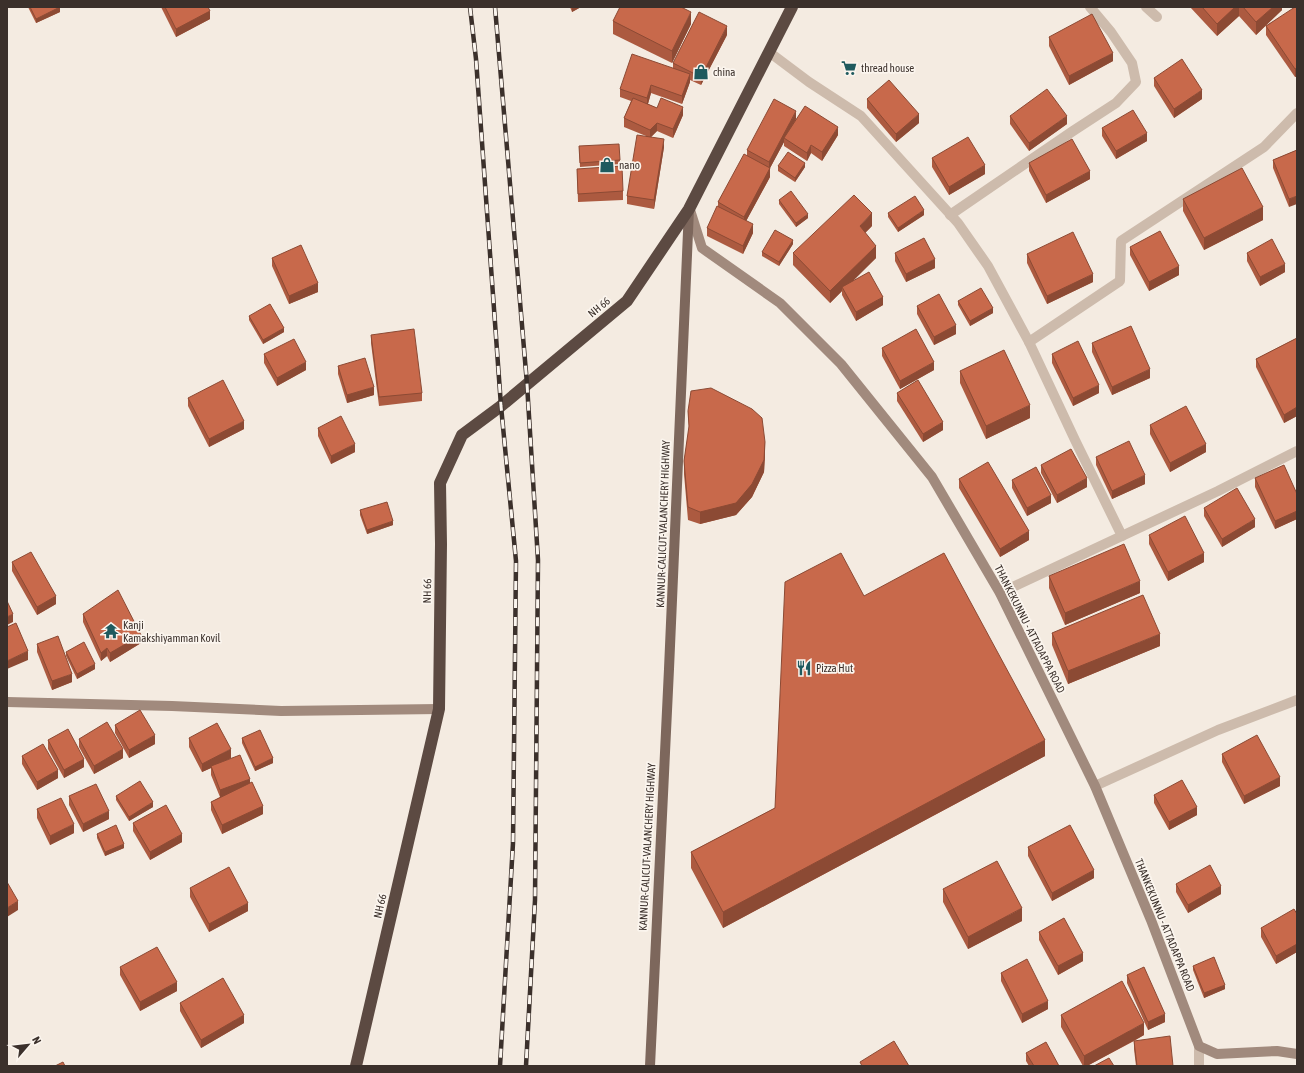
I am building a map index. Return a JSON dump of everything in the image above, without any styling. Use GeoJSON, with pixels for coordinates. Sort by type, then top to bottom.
{"type":"FeatureCollection","features":[{"type":"Feature","properties":{"kind":"highway","name":"KANNUR-CALICUT-VALANCHERY HIGHWAY"},"geometry":{"type":"LineString","coordinates":[[689,209],[792,7]]}},
{"type":"Feature","properties":{"kind":"highway","name":"NH 66"},"geometry":{"type":"LineString","coordinates":[[356,1066],[439,709],[441,544],[440,483],[462,435],[501,406],[627,301],[689,209]]}},
{"type":"Feature","properties":{"kind":"main road","name":"THANKEKUNNU - ATTADAPPA ROAD"},"geometry":{"type":"LineString","coordinates":[[689,209],[702,248],[780,303],[841,364],[932,477],[1000,593],[1095,786],[1150,920],[1199,1046]]}},
{"type":"Feature","properties":{"kind":"main road","name":"KANNUR-CALICUT-VALANCHERY HIGHWAY"},"geometry":{"type":"LineString","coordinates":[[650,1066],[689,209]]}},
{"type":"Feature","properties":{"kind":"main road"},"geometry":{"type":"LineString","coordinates":[[7,702],[172,706],[281,711],[439,709]]}},
{"type":"Feature","properties":{"kind":"main road"},"geometry":{"type":"LineString","coordinates":[[1199,1046],[1217,1054],[1277,1051],[1297,1054]]}},
{"type":"Feature","properties":{"kind":"street"},"geometry":{"type":"LineString","coordinates":[[950,215],[1116,103],[1136,82],[1132,63],[1111,32],[1090,7]]}},
{"type":"Feature","properties":{"kind":"street"},"geometry":{"type":"LineString","coordinates":[[1146,7],[1157,17]]}},
{"type":"Feature","properties":{"kind":"street"},"geometry":{"type":"LineString","coordinates":[[769,52],[809,82],[861,116],[958,223],[988,266],[1029,342],[1122,536]]}},
{"type":"Feature","properties":{"kind":"street"},"geometry":{"type":"LineString","coordinates":[[1029,342],[1120,281],[1121,241],[1264,147],[1297,113]]}},
{"type":"Feature","properties":{"kind":"street"},"geometry":{"type":"LineString","coordinates":[[1000,593],[1297,452]]}},
{"type":"Feature","properties":{"kind":"street"},"geometry":{"type":"LineString","coordinates":[[1095,786],[1218,730],[1297,700]]}},
{"type":"Feature","properties":{"kind":"street"},"geometry":{"type":"LineString","coordinates":[[1199,1046],[1199,1066]]}},
{"type":"Feature","properties":{"kind":"building"},"geometry":{"type":"Polygon","coordinates":[[[30,7],[60,7],[36,19],[30,7]]]}},
{"type":"Feature","properties":{"kind":"building"},"geometry":{"type":"Polygon","coordinates":[[[165,7],[208,7],[210,11],[176,29],[165,7]]]}},
{"type":"Feature","properties":{"kind":"building"},"geometry":{"type":"Polygon","coordinates":[[[620,7],[681,7],[691,12],[672,51],[613,21],[620,7]]]}},
{"type":"Feature","properties":{"kind":"building"},"geometry":{"type":"Polygon","coordinates":[[[1202,7],[1235,7],[1217,24],[1202,7]]]}},
{"type":"Feature","properties":{"kind":"building"},"geometry":{"type":"Polygon","coordinates":[[[1243,7],[1273,7],[1256,22],[1243,7]]]}},
{"type":"Feature","properties":{"kind":"building"},"geometry":{"type":"Polygon","coordinates":[[[1297,7],[1297,68],[1295,69],[1266,26],[1297,7]]]}},
{"type":"Feature","properties":{"kind":"building"},"geometry":{"type":"Polygon","coordinates":[[[699,12],[727,26],[701,77],[673,63],[699,12]]]}},
{"type":"Feature","properties":{"kind":"building"},"geometry":{"type":"Polygon","coordinates":[[[1092,14],[1113,53],[1069,76],[1049,37],[1092,14]]]}},
{"type":"Feature","properties":{"kind":"building"},"geometry":{"type":"Polygon","coordinates":[[[632,54],[690,74],[682,96],[651,85],[647,98],[620,89],[632,54]]]}},
{"type":"Feature","properties":{"kind":"building"},"geometry":{"type":"Polygon","coordinates":[[[1182,59],[1202,90],[1174,109],[1154,78],[1182,59]]]}},
{"type":"Feature","properties":{"kind":"building"},"geometry":{"type":"Polygon","coordinates":[[[889,80],[919,114],[896,134],[867,99],[889,80]]]}},
{"type":"Feature","properties":{"kind":"building"},"geometry":{"type":"Polygon","coordinates":[[[1047,89],[1067,116],[1029,143],[1010,116],[1047,89]]]}},
{"type":"Feature","properties":{"kind":"building"},"geometry":{"type":"Polygon","coordinates":[[[633,98],[657,108],[661,98],[683,107],[673,129],[657,123],[650,130],[624,118],[633,98]]]}},
{"type":"Feature","properties":{"kind":"building"},"geometry":{"type":"Polygon","coordinates":[[[774,99],[796,111],[769,162],[747,150],[774,99]]]}},
{"type":"Feature","properties":{"kind":"building"},"geometry":{"type":"Polygon","coordinates":[[[805,106],[838,127],[822,152],[811,145],[807,153],[784,138],[805,106]]]}},
{"type":"Feature","properties":{"kind":"building"},"geometry":{"type":"Polygon","coordinates":[[[1133,110],[1147,133],[1116,151],[1102,128],[1133,110]]]}},
{"type":"Feature","properties":{"kind":"building"},"geometry":{"type":"Polygon","coordinates":[[[637,135],[664,139],[654,200],[627,196],[637,135]]]}},
{"type":"Feature","properties":{"kind":"building"},"geometry":{"type":"Polygon","coordinates":[[[968,137],[985,165],[949,187],[932,158],[968,137]]]}},
{"type":"Feature","properties":{"kind":"building"},"geometry":{"type":"Polygon","coordinates":[[[1072,139],[1090,171],[1046,195],[1029,163],[1072,139]]]}},
{"type":"Feature","properties":{"kind":"building"},"geometry":{"type":"Polygon","coordinates":[[[619,144],[620,160],[580,163],[579,146],[619,144]]]}},
{"type":"Feature","properties":{"kind":"building"},"geometry":{"type":"Polygon","coordinates":[[[1297,150],[1297,196],[1289,199],[1273,160],[1297,150]]]}},
{"type":"Feature","properties":{"kind":"building"},"geometry":{"type":"Polygon","coordinates":[[[788,152],[805,163],[795,178],[778,166],[788,152]]]}},
{"type":"Feature","properties":{"kind":"building"},"geometry":{"type":"Polygon","coordinates":[[[744,154],[770,168],[744,217],[718,202],[744,154]]]}},
{"type":"Feature","properties":{"kind":"building"},"geometry":{"type":"Polygon","coordinates":[[[622,166],[623,191],[578,194],[577,169],[622,166]]]}},
{"type":"Feature","properties":{"kind":"building"},"geometry":{"type":"Polygon","coordinates":[[[1242,168],[1263,207],[1204,238],[1183,199],[1242,168]]]}},
{"type":"Feature","properties":{"kind":"building"},"geometry":{"type":"Polygon","coordinates":[[[791,191],[808,214],[796,223],[779,200],[791,191]]]}},
{"type":"Feature","properties":{"kind":"building"},"geometry":{"type":"Polygon","coordinates":[[[854,195],[872,213],[860,226],[876,246],[830,291],[793,253],[854,195]]]}},
{"type":"Feature","properties":{"kind":"building"},"geometry":{"type":"Polygon","coordinates":[[[915,196],[924,210],[898,228],[888,213],[915,196]]]}},
{"type":"Feature","properties":{"kind":"building"},"geometry":{"type":"Polygon","coordinates":[[[717,206],[753,224],[743,246],[707,228],[717,206]]]}},
{"type":"Feature","properties":{"kind":"building"},"geometry":{"type":"Polygon","coordinates":[[[775,230],[793,240],[779,262],[762,252],[775,230]]]}},
{"type":"Feature","properties":{"kind":"building"},"geometry":{"type":"Polygon","coordinates":[[[1160,231],[1179,266],[1149,282],[1130,247],[1160,231]]]}},
{"type":"Feature","properties":{"kind":"building"},"geometry":{"type":"Polygon","coordinates":[[[1073,232],[1093,274],[1047,296],[1027,254],[1073,232]]]}},
{"type":"Feature","properties":{"kind":"building"},"geometry":{"type":"Polygon","coordinates":[[[924,238],[935,259],[906,274],[895,253],[924,238]]]}},
{"type":"Feature","properties":{"kind":"building"},"geometry":{"type":"Polygon","coordinates":[[[1272,239],[1285,264],[1260,277],[1247,253],[1272,239]]]}},
{"type":"Feature","properties":{"kind":"building"},"geometry":{"type":"Polygon","coordinates":[[[301,245],[318,283],[289,296],[272,258],[301,245]]]}},
{"type":"Feature","properties":{"kind":"building"},"geometry":{"type":"Polygon","coordinates":[[[869,272],[883,297],[856,312],[842,287],[869,272]]]}},
{"type":"Feature","properties":{"kind":"building"},"geometry":{"type":"Polygon","coordinates":[[[981,288],[993,308],[970,321],[958,301],[981,288]]]}},
{"type":"Feature","properties":{"kind":"building"},"geometry":{"type":"Polygon","coordinates":[[[939,294],[956,325],[934,337],[917,306],[939,294]]]}},
{"type":"Feature","properties":{"kind":"building"},"geometry":{"type":"Polygon","coordinates":[[[270,304],[284,328],[263,340],[249,316],[270,304]]]}},
{"type":"Feature","properties":{"kind":"building"},"geometry":{"type":"Polygon","coordinates":[[[1131,326],[1150,369],[1112,387],[1092,343],[1131,326]]]}},
{"type":"Feature","properties":{"kind":"building"},"geometry":{"type":"Polygon","coordinates":[[[414,329],[422,393],[379,397],[371,335],[414,329]]]}},
{"type":"Feature","properties":{"kind":"building"},"geometry":{"type":"Polygon","coordinates":[[[916,329],[934,362],[900,381],[882,348],[916,329]]]}},
{"type":"Feature","properties":{"kind":"building"},"geometry":{"type":"Polygon","coordinates":[[[1297,338],[1297,407],[1284,415],[1256,359],[1297,338]]]}},
{"type":"Feature","properties":{"kind":"building"},"geometry":{"type":"Polygon","coordinates":[[[294,339],[306,362],[277,378],[264,354],[294,339]]]}},
{"type":"Feature","properties":{"kind":"building"},"geometry":{"type":"Polygon","coordinates":[[[1078,341],[1099,385],[1073,398],[1052,354],[1078,341]]]}},
{"type":"Feature","properties":{"kind":"building"},"geometry":{"type":"Polygon","coordinates":[[[1004,350],[1030,405],[986,426],[960,371],[1004,350]]]}},
{"type":"Feature","properties":{"kind":"building"},"geometry":{"type":"Polygon","coordinates":[[[365,358],[374,387],[347,395],[338,366],[365,358]]]}},
{"type":"Feature","properties":{"kind":"building"},"geometry":{"type":"Polygon","coordinates":[[[223,380],[244,421],[209,439],[188,398],[223,380]]]}},
{"type":"Feature","properties":{"kind":"building"},"geometry":{"type":"Polygon","coordinates":[[[918,380],[943,422],[923,434],[897,393],[918,380]]]}},
{"type":"Feature","properties":{"kind":"building"},"geometry":{"type":"Polygon","coordinates":[[[711,388],[752,409],[762,418],[765,442],[764,460],[752,484],[736,503],[700,512],[688,507],[684,461],[689,426],[688,411],[691,391],[711,388]]]}},
{"type":"Feature","properties":{"kind":"building"},"geometry":{"type":"Polygon","coordinates":[[[1186,406],[1206,444],[1170,463],[1150,425],[1186,406]]]}},
{"type":"Feature","properties":{"kind":"building"},"geometry":{"type":"Polygon","coordinates":[[[341,416],[355,444],[331,456],[318,428],[341,416]]]}},
{"type":"Feature","properties":{"kind":"building"},"geometry":{"type":"Polygon","coordinates":[[[1129,441],[1145,475],[1112,491],[1096,457],[1129,441]]]}},
{"type":"Feature","properties":{"kind":"building"},"geometry":{"type":"Polygon","coordinates":[[[1071,449],[1087,478],[1057,495],[1041,465],[1071,449]]]}},
{"type":"Feature","properties":{"kind":"building"},"geometry":{"type":"Polygon","coordinates":[[[988,462],[1029,531],[1000,549],[959,479],[988,462]]]}},
{"type":"Feature","properties":{"kind":"building"},"geometry":{"type":"Polygon","coordinates":[[[1284,465],[1297,494],[1297,511],[1275,521],[1255,478],[1284,465]]]}},
{"type":"Feature","properties":{"kind":"building"},"geometry":{"type":"Polygon","coordinates":[[[1036,467],[1051,495],[1027,508],[1012,480],[1036,467]]]}},
{"type":"Feature","properties":{"kind":"building"},"geometry":{"type":"Polygon","coordinates":[[[1237,488],[1255,519],[1222,539],[1204,508],[1237,488]]]}},
{"type":"Feature","properties":{"kind":"building"},"geometry":{"type":"Polygon","coordinates":[[[387,502],[393,521],[367,530],[360,510],[387,502]]]}},
{"type":"Feature","properties":{"kind":"building"},"geometry":{"type":"Polygon","coordinates":[[[1185,516],[1204,553],[1168,572],[1149,535],[1185,516]]]}},
{"type":"Feature","properties":{"kind":"building"},"geometry":{"type":"Polygon","coordinates":[[[1124,544],[1140,581],[1065,613],[1049,576],[1124,544]]]}},
{"type":"Feature","properties":{"kind":"building"},"geometry":{"type":"Polygon","coordinates":[[[31,552],[56,596],[37,607],[12,562],[31,552]]]}},
{"type":"Feature","properties":{"kind":"building"},"geometry":{"type":"Polygon","coordinates":[[[841,553],[864,596],[944,553],[1045,740],[723,912],[691,852],[775,808],[785,582],[841,553]]]}},
{"type":"Feature","properties":{"kind":"building","name":"Kanji Kamakshiyamman Kovil"},"geometry":{"type":"Polygon","coordinates":[[[118,590],[141,635],[110,653],[107,648],[101,653],[83,614],[118,590]]]}},
{"type":"Feature","properties":{"kind":"building"},"geometry":{"type":"Polygon","coordinates":[[[1143,595],[1160,634],[1068,671],[1052,633],[1143,595]]]}},
{"type":"Feature","properties":{"kind":"building"},"geometry":{"type":"Polygon","coordinates":[[[7,601],[13,614],[7,617],[7,601]]]}},
{"type":"Feature","properties":{"kind":"building"},"geometry":{"type":"Polygon","coordinates":[[[16,623],[28,651],[7,661],[7,627],[16,623]]]}},
{"type":"Feature","properties":{"kind":"building"},"geometry":{"type":"Polygon","coordinates":[[[58,636],[72,674],[52,681],[37,644],[58,636]]]}},
{"type":"Feature","properties":{"kind":"building"},"geometry":{"type":"Polygon","coordinates":[[[84,642],[95,664],[77,674],[66,652],[84,642]]]}},
{"type":"Feature","properties":{"kind":"building"},"geometry":{"type":"Polygon","coordinates":[[[140,710],[155,735],[129,750],[115,725],[140,710]]]}},
{"type":"Feature","properties":{"kind":"building"},"geometry":{"type":"Polygon","coordinates":[[[107,722],[123,749],[94,766],[79,739],[107,722]]]}},
{"type":"Feature","properties":{"kind":"building"},"geometry":{"type":"Polygon","coordinates":[[[217,723],[231,749],[202,764],[189,738],[217,723]]]}},
{"type":"Feature","properties":{"kind":"building"},"geometry":{"type":"Polygon","coordinates":[[[68,729],[84,759],[64,770],[48,740],[68,729]]]}},
{"type":"Feature","properties":{"kind":"building"},"geometry":{"type":"Polygon","coordinates":[[[260,730],[273,758],[255,767],[242,738],[260,730]]]}},
{"type":"Feature","properties":{"kind":"building"},"geometry":{"type":"Polygon","coordinates":[[[1257,735],[1280,777],[1244,796],[1222,754],[1257,735]]]}},
{"type":"Feature","properties":{"kind":"building"},"geometry":{"type":"Polygon","coordinates":[[[43,744],[58,770],[37,782],[22,756],[43,744]]]}},
{"type":"Feature","properties":{"kind":"building"},"geometry":{"type":"Polygon","coordinates":[[[240,755],[250,779],[220,790],[211,766],[240,755]]]}},
{"type":"Feature","properties":{"kind":"building"},"geometry":{"type":"Polygon","coordinates":[[[1182,780],[1197,807],[1169,822],[1154,795],[1182,780]]]}},
{"type":"Feature","properties":{"kind":"building"},"geometry":{"type":"Polygon","coordinates":[[[140,781],[153,802],[129,817],[116,796],[140,781]]]}},
{"type":"Feature","properties":{"kind":"building"},"geometry":{"type":"Polygon","coordinates":[[[252,782],[263,806],[222,825],[211,802],[252,782]]]}},
{"type":"Feature","properties":{"kind":"building"},"geometry":{"type":"Polygon","coordinates":[[[96,784],[109,811],[83,824],[69,796],[96,784]]]}},
{"type":"Feature","properties":{"kind":"building"},"geometry":{"type":"Polygon","coordinates":[[[61,798],[74,824],[50,836],[37,809],[61,798]]]}},
{"type":"Feature","properties":{"kind":"building"},"geometry":{"type":"Polygon","coordinates":[[[166,805],[182,834],[150,852],[133,823],[166,805]]]}},
{"type":"Feature","properties":{"kind":"building"},"geometry":{"type":"Polygon","coordinates":[[[116,825],[124,844],[105,852],[97,834],[116,825]]]}},
{"type":"Feature","properties":{"kind":"building"},"geometry":{"type":"Polygon","coordinates":[[[1070,825],[1094,870],[1052,893],[1028,847],[1070,825]]]}},
{"type":"Feature","properties":{"kind":"building"},"geometry":{"type":"Polygon","coordinates":[[[997,861],[1022,908],[968,937],[943,889],[997,861]]]}},
{"type":"Feature","properties":{"kind":"building"},"geometry":{"type":"Polygon","coordinates":[[[1210,865],[1221,886],[1188,905],[1176,884],[1210,865]]]}},
{"type":"Feature","properties":{"kind":"building"},"geometry":{"type":"Polygon","coordinates":[[[229,867],[248,903],[209,924],[190,888],[229,867]]]}},
{"type":"Feature","properties":{"kind":"building"},"geometry":{"type":"Polygon","coordinates":[[[7,882],[18,901],[7,908],[7,882]]]}},
{"type":"Feature","properties":{"kind":"building"},"geometry":{"type":"Polygon","coordinates":[[[1294,909],[1297,914],[1297,944],[1276,956],[1261,928],[1294,909]]]}},
{"type":"Feature","properties":{"kind":"building"},"geometry":{"type":"Polygon","coordinates":[[[1064,918],[1083,953],[1058,966],[1039,932],[1064,918]]]}},
{"type":"Feature","properties":{"kind":"building"},"geometry":{"type":"Polygon","coordinates":[[[157,947],[177,982],[140,1002],[120,967],[157,947]]]}},
{"type":"Feature","properties":{"kind":"building"},"geometry":{"type":"Polygon","coordinates":[[[1214,957],[1225,985],[1204,993],[1193,966],[1214,957]]]}},
{"type":"Feature","properties":{"kind":"building"},"geometry":{"type":"Polygon","coordinates":[[[1027,959],[1048,1001],[1022,1014],[1001,973],[1027,959]]]}},
{"type":"Feature","properties":{"kind":"building"},"geometry":{"type":"Polygon","coordinates":[[[1144,967],[1165,1014],[1148,1022],[1127,975],[1144,967]]]}},
{"type":"Feature","properties":{"kind":"building"},"geometry":{"type":"Polygon","coordinates":[[[223,978],[244,1015],[201,1040],[180,1003],[223,978]]]}},
{"type":"Feature","properties":{"kind":"building"},"geometry":{"type":"Polygon","coordinates":[[[1122,981],[1144,1023],[1084,1056],[1061,1015],[1122,981]]]}},
{"type":"Feature","properties":{"kind":"building"},"geometry":{"type":"Polygon","coordinates":[[[1170,1036],[1173,1066],[1137,1066],[1134,1041],[1170,1036]]]}},
{"type":"Feature","properties":{"kind":"building"},"geometry":{"type":"Polygon","coordinates":[[[894,1041],[909,1066],[862,1066],[860,1062],[894,1041]]]}},
{"type":"Feature","properties":{"kind":"building"},"geometry":{"type":"Polygon","coordinates":[[[1046,1042],[1059,1066],[1034,1066],[1026,1053],[1046,1042]]]}},
{"type":"Feature","properties":{"kind":"building"},"geometry":{"type":"Polygon","coordinates":[[[1109,1058],[1114,1066],[1094,1066],[1109,1058]]]}},
{"type":"Feature","properties":{"kind":"building"},"geometry":{"type":"Polygon","coordinates":[[[63,1062],[65,1066],[55,1066],[63,1062]]]}},
{"type":"Feature","properties":{"kind":"railway"},"geometry":{"type":"LineString","coordinates":[[470,7],[476,59],[501,406],[516,561],[513,843],[500,1066]]}},
{"type":"Feature","properties":{"kind":"railway"},"geometry":{"type":"LineString","coordinates":[[495,7],[527,384],[538,560],[535,900],[526,1066]]}},
{"type":"Feature","properties":{"kind":"place","name":"thread house"},"geometry":{"type":"Point","coordinates":[849,68]}},
{"type":"Feature","properties":{"kind":"place","name":"china"},"geometry":{"type":"Point","coordinates":[701,72]}},
{"type":"Feature","properties":{"kind":"place","name":"nano"},"geometry":{"type":"Point","coordinates":[607,165]}},
{"type":"Feature","properties":{"kind":"place","name":"Kanji Kamakshiyamman Kovil"},"geometry":{"type":"Point","coordinates":[111,631]}},
{"type":"Feature","properties":{"kind":"place","name":"Pizza Hut"},"geometry":{"type":"Point","coordinates":[804,668]}}]}
